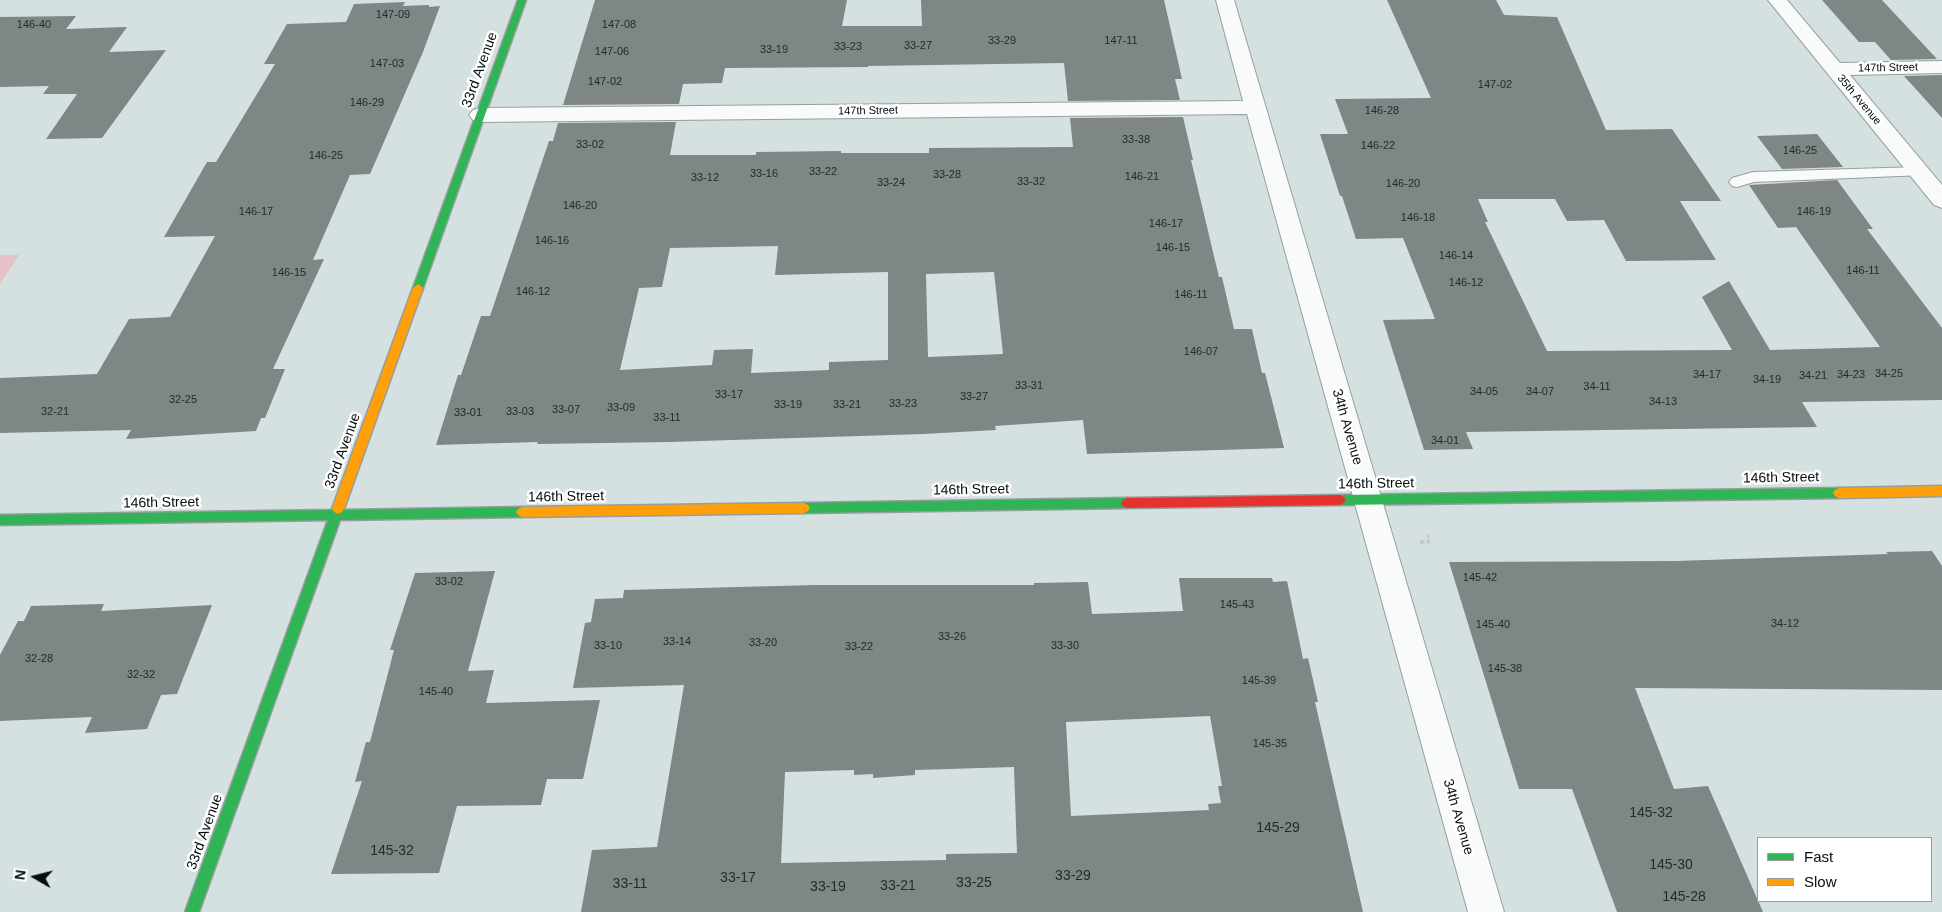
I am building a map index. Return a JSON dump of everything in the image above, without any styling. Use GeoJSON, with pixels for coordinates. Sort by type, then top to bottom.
{"type":"FeatureCollection","features":[{"type":"Feature","properties":{"kind":"street","name":"33rd Avenue"},"geometry":{"type":"LineString","coordinates":[[192,912],[522,0]]}},
{"type":"Feature","properties":{"kind":"street","name":"34th Avenue"},"geometry":{"type":"LineString","coordinates":[[1225,0],[1486,912]]}},
{"type":"Feature","properties":{"kind":"street","name":"35th Avenue"},"geometry":{"type":"LineString","coordinates":[[1777,0],[1942,200]]}},
{"type":"Feature","properties":{"kind":"street","name":"147th Street"},"geometry":{"type":"LineString","coordinates":[[1834,69],[1942,67]]}},
{"type":"Feature","properties":{"kind":"street","name":"147th Street"},"geometry":{"type":"LineString","coordinates":[[480,115],[1256,107]]}},
{"type":"Feature","properties":{"kind":"street","name":"146th Street"},"geometry":{"type":"LineString","coordinates":[[0,520],[1942,491]]}},
{"type":"Feature","properties":{"kind":"lane"},"geometry":{"type":"LineString","coordinates":[[1736,182],[1753,177],[1919,172]]}},
{"type":"Feature","properties":{"kind":"path"},"geometry":{"type":"LineString","coordinates":[[1419,542],[1429,542],[1427,531]]}},
{"type":"Feature","properties":{"kind":"shaded area"},"geometry":{"type":"Polygon","coordinates":[[[0,255],[19,255],[0,284],[0,255]]]}},
{"type":"Feature","properties":{"kind":"building"},"geometry":{"type":"Polygon","coordinates":[[[595,0],[847,0],[842,26],[922,26],[921,0],[1164,0],[1182,79],[1175,79],[1180,100],[1068,101],[1064,63],[725,68],[722,83],[683,84],[679,104],[563,105],[595,0]]]}},
{"type":"Feature","properties":{"kind":"building"},"geometry":{"type":"Polygon","coordinates":[[[1387,0],[1496,0],[1504,15],[1557,17],[1606,130],[1672,129],[1721,201],[1680,201],[1716,260],[1626,261],[1604,220],[1567,221],[1555,199],[1478,199],[1488,222],[1485,222],[1547,351],[1732,350],[1702,297],[1729,281],[1770,350],[1880,347],[1796,227],[1778,228],[1749,185],[1837,180],[1873,229],[1867,229],[1942,328],[1942,400],[1802,402],[1817,427],[1466,432],[1473,449],[1424,450],[1383,320],[1435,319],[1403,238],[1356,239],[1320,134],[1348,134],[1335,99],[1431,98],[1387,0]]]}},
{"type":"Feature","properties":{"kind":"building"},"geometry":{"type":"Polygon","coordinates":[[[1822,0],[1882,0],[1937,59],[1891,60],[1875,42],[1859,42],[1822,0]]]}},
{"type":"Feature","properties":{"kind":"building"},"geometry":{"type":"Polygon","coordinates":[[[405,2],[403,6],[440,6],[423,52],[370,174],[350,175],[313,260],[324,259],[273,369],[285,369],[265,418],[261,418],[256,431],[126,439],[131,430],[0,433],[0,378],[97,374],[129,319],[170,317],[215,236],[164,237],[207,162],[216,162],[275,64],[264,64],[287,24],[346,22],[354,4],[405,2]]]}},
{"type":"Feature","properties":{"kind":"building"},"geometry":{"type":"Polygon","coordinates":[[[76,16],[66,29],[127,27],[109,52],[166,50],[102,138],[46,139],[77,94],[43,94],[49,86],[0,87],[0,17],[76,16]]]}},
{"type":"Feature","properties":{"kind":"building"},"geometry":{"type":"Polygon","coordinates":[[[1942,75],[1942,118],[1904,76],[1942,75]]]}},
{"type":"Feature","properties":{"kind":"building"},"geometry":{"type":"Polygon","coordinates":[[[1183,117],[1193,160],[1191,160],[1219,277],[1222,277],[1234,329],[1252,329],[1262,373],[1265,373],[1284,448],[1087,454],[1083,420],[995,426],[996,430],[923,434],[669,442],[537,444],[538,442],[436,445],[458,375],[461,375],[481,316],[490,316],[549,141],[553,141],[558,123],[676,122],[670,155],[756,155],[756,152],[929,153],[929,148],[1073,147],[1070,118],[1183,117]],[[778,246],[670,248],[662,287],[639,288],[620,370],[712,365],[714,350],[753,349],[751,373],[829,370],[829,362],[888,360],[888,272],[775,275],[778,246]],[[994,272],[926,274],[928,357],[1003,354],[994,272]]]}},
{"type":"Feature","properties":{"kind":"building"},"geometry":{"type":"Polygon","coordinates":[[[1817,134],[1843,167],[1782,169],[1757,136],[1817,134]]]}},
{"type":"Feature","properties":{"kind":"building"},"geometry":{"type":"Polygon","coordinates":[[[1932,551],[1942,566],[1942,690],[1635,688],[1674,789],[1708,786],[1763,912],[1617,912],[1572,789],[1519,789],[1449,562],[1676,561],[1888,554],[1886,552],[1932,551]]]}},
{"type":"Feature","properties":{"kind":"building"},"geometry":{"type":"Polygon","coordinates":[[[495,571],[468,671],[494,670],[486,703],[600,700],[583,779],[547,779],[541,805],[457,806],[439,873],[331,874],[362,781],[355,782],[366,742],[370,742],[394,650],[390,650],[415,573],[495,571]]]}},
{"type":"Feature","properties":{"kind":"building"},"geometry":{"type":"Polygon","coordinates":[[[1179,578],[1272,578],[1273,582],[1287,581],[1303,659],[1308,658],[1318,702],[1315,702],[1363,912],[581,912],[592,850],[657,847],[684,685],[573,688],[585,623],[591,622],[595,599],[623,598],[624,590],[815,585],[1034,585],[1034,583],[1088,582],[1092,614],[1183,611],[1179,578]],[[1210,716],[1066,722],[1071,816],[1209,810],[1208,804],[1221,803],[1218,786],[1222,786],[1210,716]],[[1014,767],[915,770],[915,775],[873,778],[873,774],[854,775],[854,770],[785,772],[781,863],[946,860],[946,854],[1017,853],[1014,767]]]}},
{"type":"Feature","properties":{"kind":"building"},"geometry":{"type":"Polygon","coordinates":[[[104,604],[101,611],[212,605],[177,694],[161,695],[147,729],[85,733],[92,717],[0,721],[0,655],[18,621],[24,621],[31,606],[104,604]]]}},
{"type":"Feature","properties":{"kind":"traffic: fast"},"geometry":{"type":"LineString","coordinates":[[418,288],[522,0]]}},
{"type":"Feature","properties":{"kind":"traffic: fast"},"geometry":{"type":"LineString","coordinates":[[1340,500],[1839,493]]}},
{"type":"Feature","properties":{"kind":"traffic: fast"},"geometry":{"type":"LineString","coordinates":[[804,508],[1127,503]]}},
{"type":"Feature","properties":{"kind":"traffic: fast"},"geometry":{"type":"LineString","coordinates":[[192,912],[338,509]]}},
{"type":"Feature","properties":{"kind":"traffic: fast"},"geometry":{"type":"LineString","coordinates":[[0,520],[522,512]]}},
{"type":"Feature","properties":{"kind":"traffic: slow"},"geometry":{"type":"LineString","coordinates":[[338,509],[418,288]]}},
{"type":"Feature","properties":{"kind":"traffic: slow"},"geometry":{"type":"LineString","coordinates":[[1839,493],[1942,491]]}},
{"type":"Feature","properties":{"kind":"traffic: slow"},"geometry":{"type":"LineString","coordinates":[[522,512],[804,508]]}},
{"type":"Feature","properties":{"kind":"traffic: jam"},"geometry":{"type":"LineString","coordinates":[[1127,503],[1340,500]]}}]}
